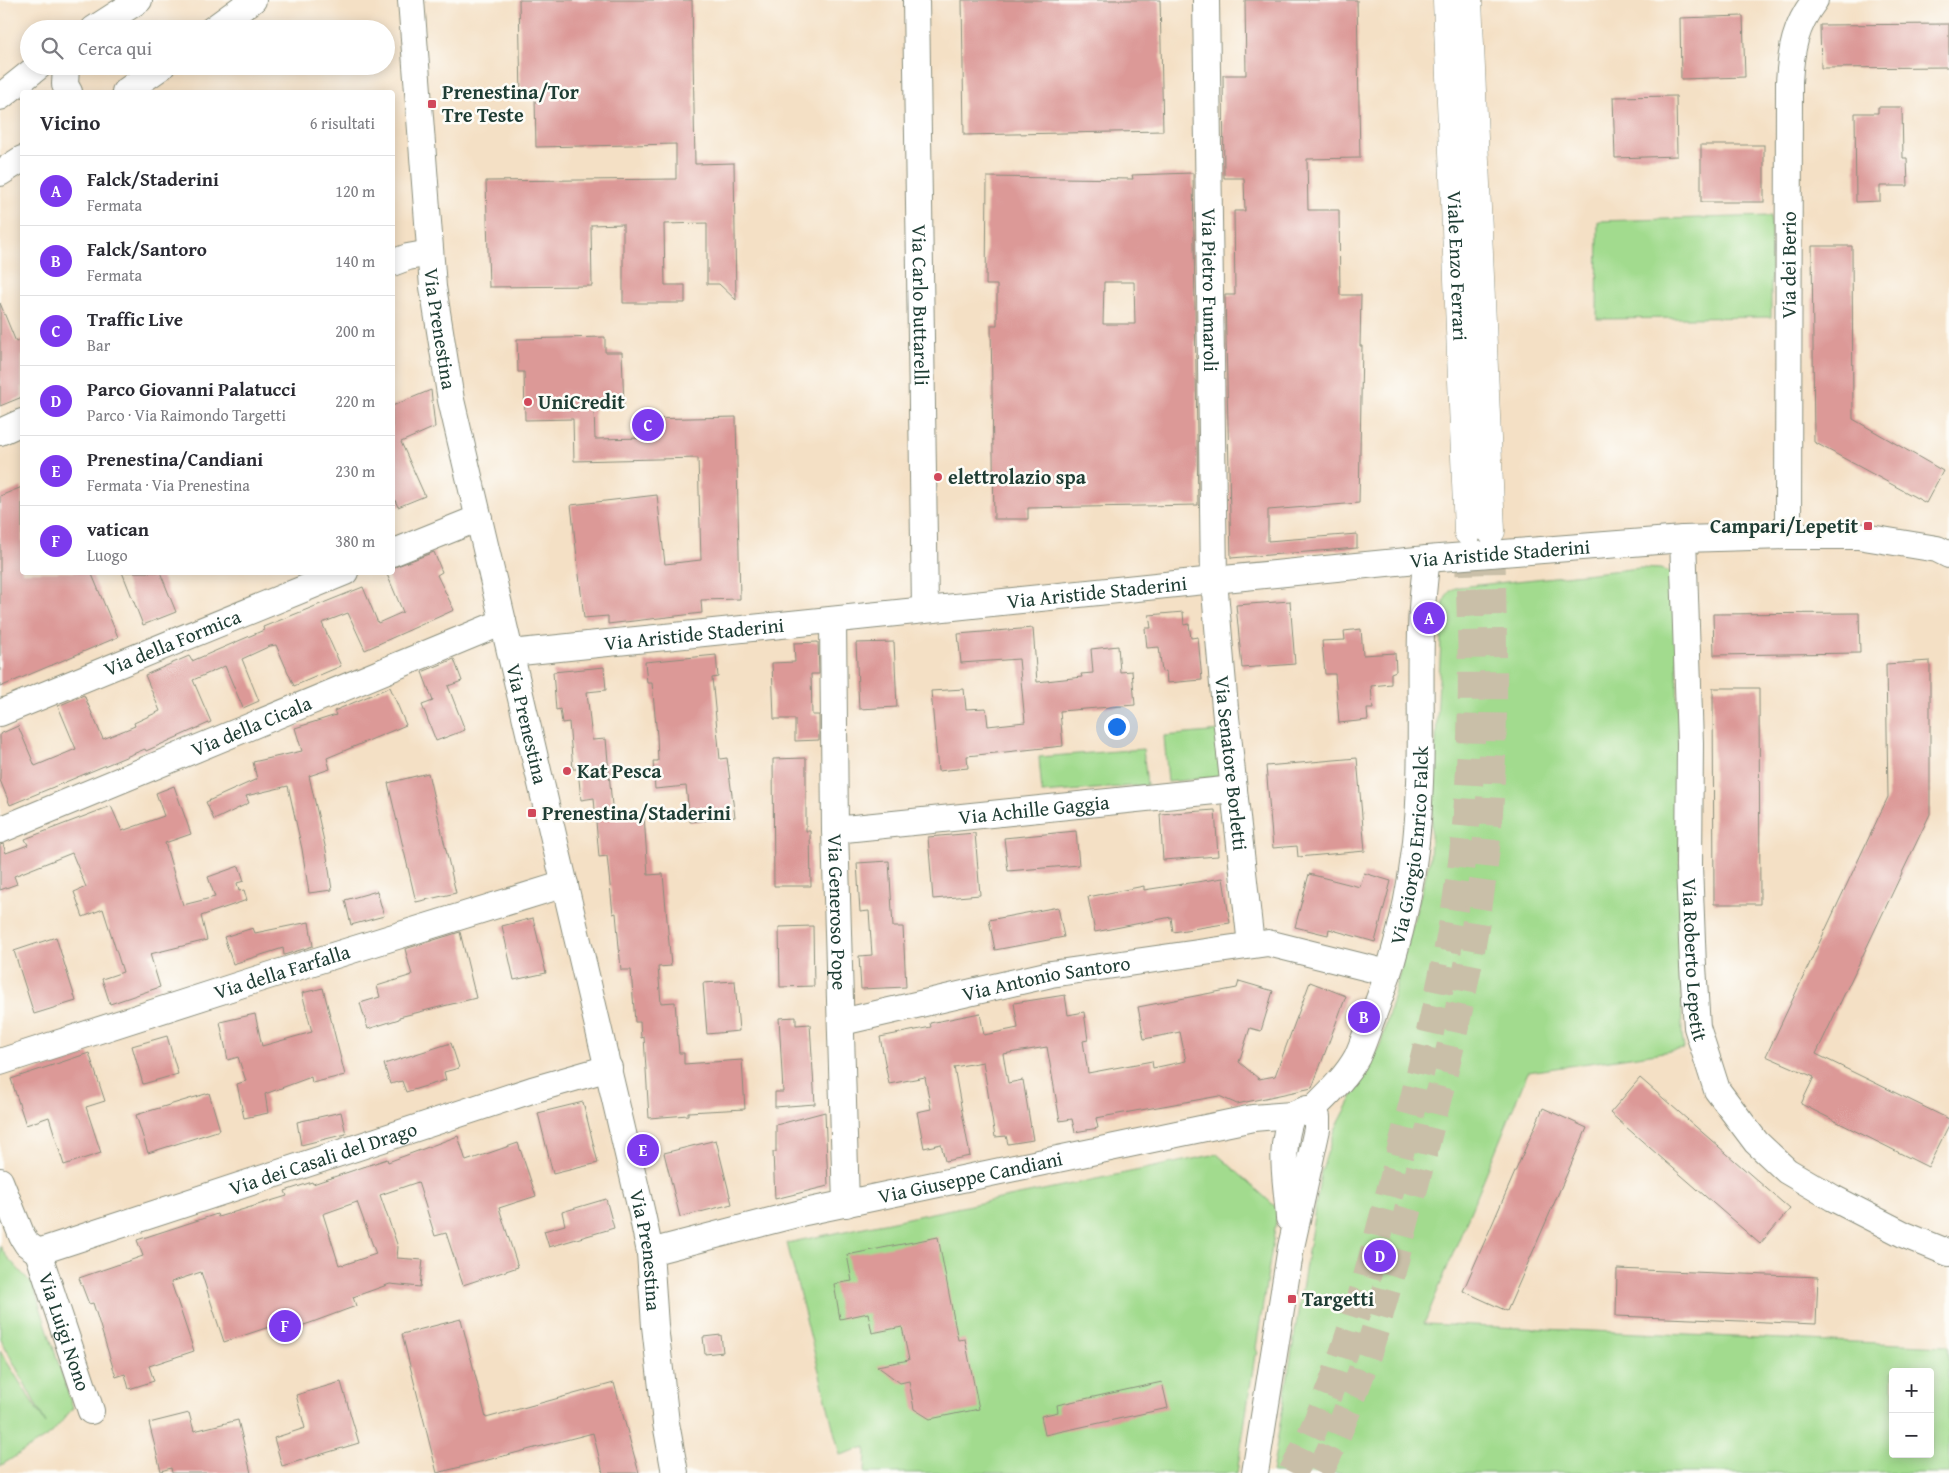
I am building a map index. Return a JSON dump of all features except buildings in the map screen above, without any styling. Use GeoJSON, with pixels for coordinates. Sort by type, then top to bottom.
{"type":"FeatureCollection","features":[{"type":"Feature","properties":{"kind":"main road","name":"Viale Enzo Ferrari"},"geometry":{"type":"LineString","coordinates":[[1447,0],[1479,531],[1468,0]]}},
{"type":"Feature","properties":{"kind":"street"},"geometry":{"type":"LineString","coordinates":[[108,20],[139,0]]}},
{"type":"Feature","properties":{"kind":"street"},"geometry":{"type":"LineString","coordinates":[[225,20],[252,0]]}},
{"type":"Feature","properties":{"kind":"street","name":"Via Prenestina"},"geometry":{"type":"LineString","coordinates":[[411,0],[430,253],[443,360],[478,518],[633,1171],[650,1252],[655,1326],[666,1423],[675,1473]]}},
{"type":"Feature","properties":{"kind":"street","name":"Via Carlo Buttarelli"},"geometry":{"type":"LineString","coordinates":[[916,0],[925,609]]}},
{"type":"Feature","properties":{"kind":"street","name":"Via Pietro Fumaroli"},"geometry":{"type":"LineString","coordinates":[[1206,0],[1214,580]]}},
{"type":"Feature","properties":{"kind":"street","name":"Via dei Berio"},"geometry":{"type":"LineString","coordinates":[[1788,536],[1789,82],[1795,38],[1804,14],[1815,0]]}},
{"type":"Feature","properties":{"kind":"street"},"geometry":{"type":"LineString","coordinates":[[0,97],[28,75]]}},
{"type":"Feature","properties":{"kind":"street"},"geometry":{"type":"LineString","coordinates":[[66,75],[65,85],[68,90]]}},
{"type":"Feature","properties":{"kind":"street"},"geometry":{"type":"LineString","coordinates":[[128,90],[149,75]]}},
{"type":"Feature","properties":{"kind":"street"},"geometry":{"type":"LineString","coordinates":[[0,173],[20,160]]}},
{"type":"Feature","properties":{"kind":"street"},"geometry":{"type":"LineString","coordinates":[[395,262],[408,256],[430,253]]}},
{"type":"Feature","properties":{"kind":"street"},"geometry":{"type":"LineString","coordinates":[[0,432],[20,423]]}},
{"type":"Feature","properties":{"kind":"street"},"geometry":{"type":"LineString","coordinates":[[395,552],[478,518]]}},
{"type":"Feature","properties":{"kind":"street","name":"Via Aristide Staderini"},"geometry":{"type":"LineString","coordinates":[[511,654],[925,609],[1427,559],[1683,539],[1858,536],[1937,549],[1949,555]]}},
{"type":"Feature","properties":{"kind":"street","name":"Via Roberto Lepetit"},"geometry":{"type":"LineString","coordinates":[[1683,539],[1690,743],[1689,866],[1693,966],[1697,1027],[1717,1090],[1756,1142],[1787,1170],[1832,1198],[1905,1235],[1949,1253]]}},
{"type":"Feature","properties":{"kind":"street","name":"Via Giorgio Enrico Falck"},"geometry":{"type":"LineString","coordinates":[[1303,1112],[1340,1080],[1356,1057],[1380,999],[1408,894],[1417,833],[1420,780],[1420,624],[1427,559]]}},
{"type":"Feature","properties":{"kind":"street","name":"Via della Formica"},"geometry":{"type":"LineString","coordinates":[[0,713],[338,575]]}},
{"type":"Feature","properties":{"kind":"street","name":"Via Senatore Borletti"},"geometry":{"type":"LineString","coordinates":[[1214,580],[1251,945]]}},
{"type":"Feature","properties":{"kind":"street","name":"Via Generoso Pope"},"geometry":{"type":"LineString","coordinates":[[833,620],[835,830],[846,1204]]}},
{"type":"Feature","properties":{"kind":"street","name":"Via della Cicala"},"geometry":{"type":"LineString","coordinates":[[0,830],[503,622]]}},
{"type":"Feature","properties":{"kind":"street","name":"Via Achille Gaggia"},"geometry":{"type":"LineString","coordinates":[[835,830],[1234,789]]}},
{"type":"Feature","properties":{"kind":"street","name":"Via della Farfalla"},"geometry":{"type":"LineString","coordinates":[[0,1062],[255,980],[565,884]]}},
{"type":"Feature","properties":{"kind":"street","name":"Via Antonio Santoro"},"geometry":{"type":"LineString","coordinates":[[842,1022],[1051,974],[1268,943],[1388,973]]}},
{"type":"Feature","properties":{"kind":"street","name":"Via dei Casali del Drago"},"geometry":{"type":"LineString","coordinates":[[38,1252],[532,1090],[609,1068]]}},
{"type":"Feature","properties":{"kind":"street"},"geometry":{"type":"LineString","coordinates":[[1255,1473],[1291,1246],[1296,1168],[1317,1129],[1317,1117],[1303,1112]]}},
{"type":"Feature","properties":{"kind":"street","name":"Via Giuseppe Candiani"},"geometry":{"type":"LineString","coordinates":[[650,1252],[805,1212],[1253,1118],[1303,1112]]}},
{"type":"Feature","properties":{"kind":"street"},"geometry":{"type":"LineString","coordinates":[[0,1182],[22,1236],[27,1244],[38,1252]]}},
{"type":"Feature","properties":{"kind":"street","name":"Via Luigi Nono"},"geometry":{"type":"LineString","coordinates":[[38,1252],[91,1412]]}},
{"type":"Feature","properties":{"kind":"green space"},"geometry":{"type":"Polygon","coordinates":[[[1771,216],[1771,317],[1597,319],[1598,221],[1771,216]]]}},
{"type":"Feature","properties":{"kind":"green space"},"geometry":{"type":"Polygon","coordinates":[[[1640,568],[1660,569],[1673,573],[1676,579],[1682,1036],[1684,1049],[1528,1072],[1424,1324],[1949,1346],[1949,1473],[1272,1473],[1321,1172],[1335,1130],[1381,1043],[1430,859],[1443,610],[1447,595],[1454,589],[1640,568]]]}},
{"type":"Feature","properties":{"kind":"green space"},"geometry":{"type":"Polygon","coordinates":[[[1221,731],[1226,776],[1168,782],[1164,736],[1221,731]]]}},
{"type":"Feature","properties":{"kind":"green space"},"geometry":{"type":"Polygon","coordinates":[[[1143,749],[1147,785],[1042,793],[1039,757],[1143,749]]]}},
{"type":"Feature","properties":{"kind":"green space"},"geometry":{"type":"Polygon","coordinates":[[[1217,1154],[1278,1209],[1256,1348],[1258,1354],[1255,1355],[1237,1473],[865,1473],[866,1447],[840,1455],[787,1243],[1217,1154]]]}},
{"type":"Feature","properties":{"kind":"green space"},"geometry":{"type":"Polygon","coordinates":[[[0,1246],[7,1257],[33,1285],[73,1408],[51,1434],[0,1466],[0,1351],[46,1424],[0,1337],[0,1246]]]}},
{"type":"Feature","properties":{"kind":"tunnel"},"geometry":{"type":"LineString","coordinates":[[1319,1473],[1348,1409],[1381,1309],[1442,1080],[1471,952],[1484,866],[1491,783],[1493,699],[1491,531]]}},
{"type":"Feature","properties":{"kind":"tunnel"},"geometry":{"type":"LineString","coordinates":[[1292,1473],[1325,1403],[1363,1292],[1423,1061],[1449,942],[1462,862],[1471,738],[1472,656],[1468,532]]}},
{"type":"Feature","properties":{"kind":"place","name":"Prenestina/Tor Tre Teste"},"geometry":{"type":"Point","coordinates":[432,104]}},
{"type":"Feature","properties":{"kind":"place","name":"UniCredit"},"geometry":{"type":"Point","coordinates":[528,402]}},
{"type":"Feature","properties":{"kind":"place","name":"Traffic Live"},"geometry":{"type":"Point","coordinates":[648,425]}},
{"type":"Feature","properties":{"kind":"place","name":"elettrolazio spa"},"geometry":{"type":"Point","coordinates":[938,477]}},
{"type":"Feature","properties":{"kind":"place","name":"Campari/Lepetit"},"geometry":{"type":"Point","coordinates":[1868,526]}},
{"type":"Feature","properties":{"kind":"place","name":"Falck/Staderini"},"geometry":{"type":"Point","coordinates":[1429,618]}},
{"type":"Feature","properties":{"kind":"place","name":"Kat Pesca"},"geometry":{"type":"Point","coordinates":[567,771]}},
{"type":"Feature","properties":{"kind":"place","name":"Prenestina/Staderini"},"geometry":{"type":"Point","coordinates":[532,813]}},
{"type":"Feature","properties":{"kind":"place","name":"Falck/Santoro"},"geometry":{"type":"Point","coordinates":[1364,1017]}},
{"type":"Feature","properties":{"kind":"place","name":"Prenestina/Candiani"},"geometry":{"type":"Point","coordinates":[643,1150]}},
{"type":"Feature","properties":{"kind":"place","name":"Parco Giovanni Palatucci"},"geometry":{"type":"Point","coordinates":[1380,1256]}},
{"type":"Feature","properties":{"kind":"place","name":"Targetti"},"geometry":{"type":"Point","coordinates":[1292,1299]}},
{"type":"Feature","properties":{"kind":"place","name":"vatican"},"geometry":{"type":"Point","coordinates":[285,1326]}}]}
